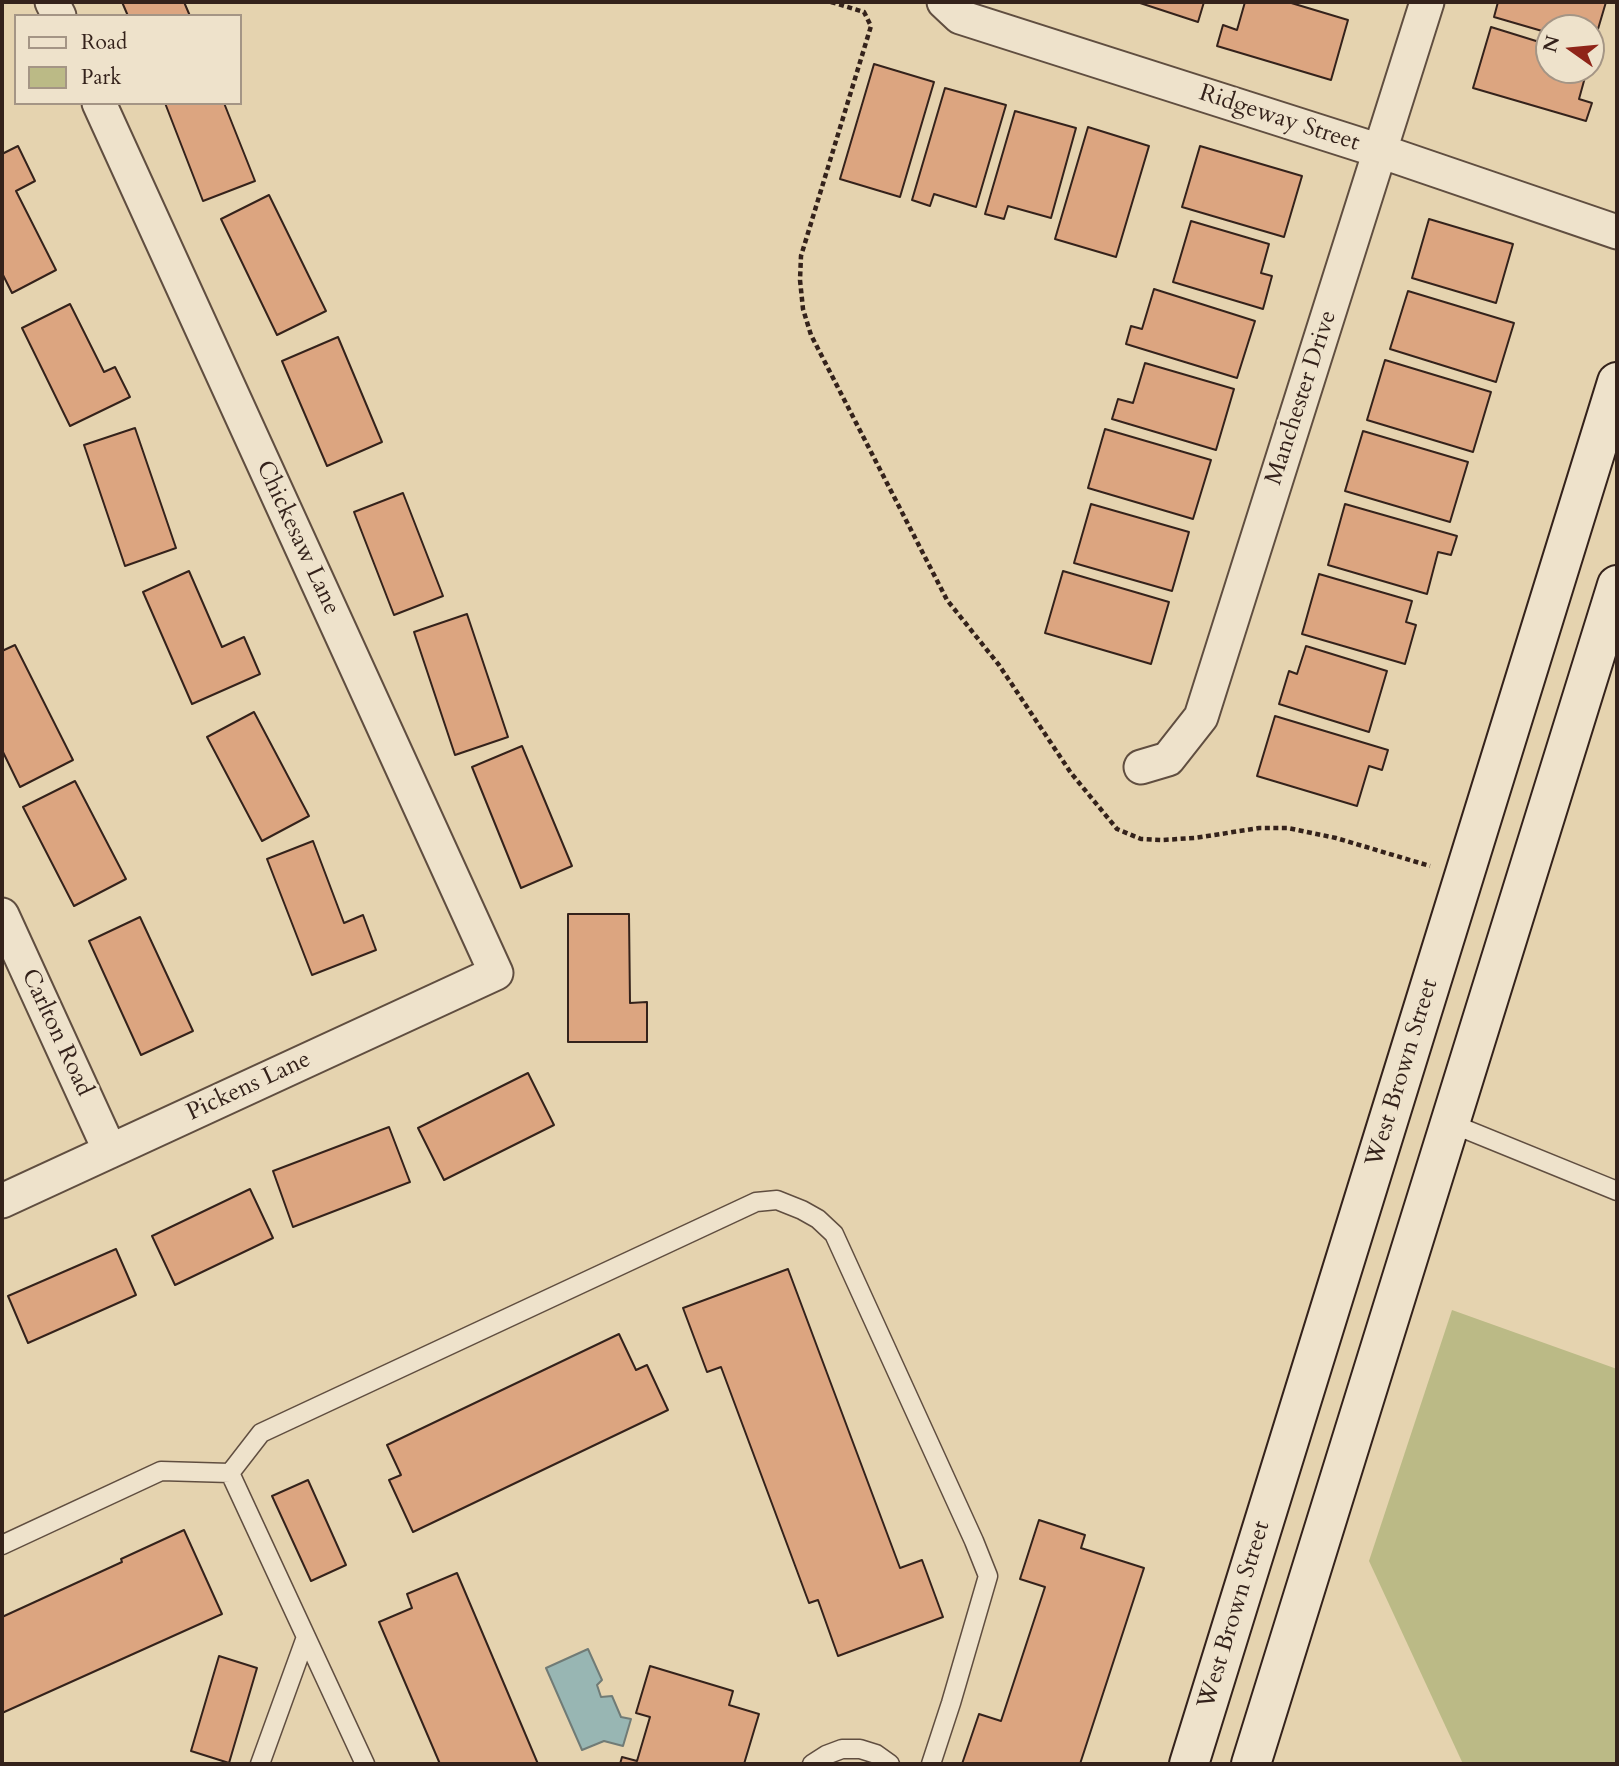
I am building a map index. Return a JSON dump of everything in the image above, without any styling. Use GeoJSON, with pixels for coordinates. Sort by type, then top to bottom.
{"type":"FeatureCollection","features":[{"type":"Feature","properties":{"kind":"main road","name":"West Brown Street"},"geometry":{"type":"LineString","coordinates":[[1188,1764],[1617,382]]}},
{"type":"Feature","properties":{"kind":"main road"},"geometry":{"type":"LineString","coordinates":[[1251,1764],[1617,584]]}},
{"type":"Feature","properties":{"kind":"main road"},"geometry":{"type":"LineString","coordinates":[[1394,1103],[1450,1123]]}},
{"type":"Feature","properties":{"kind":"street","name":"Ridgeway Street"},"geometry":{"type":"LineString","coordinates":[[944,2],[960,17],[1380,151],[1617,232]]}},
{"type":"Feature","properties":{"kind":"street","name":"Manchester Drive"},"geometry":{"type":"LineString","coordinates":[[1141,767],[1168,759],[1201,717],[1427,2]]}},
{"type":"Feature","properties":{"kind":"street","name":"Chickesaw Lane"},"geometry":{"type":"LineString","coordinates":[[100,105],[496,973]]}},
{"type":"Feature","properties":{"kind":"street","name":"Carlton Road"},"geometry":{"type":"LineString","coordinates":[[2,915],[110,1151]]}},
{"type":"Feature","properties":{"kind":"street","name":"Pickens Lane"},"geometry":{"type":"LineString","coordinates":[[2,1201],[496,973]]}},
{"type":"Feature","properties":{"kind":"lane"},"geometry":{"type":"LineString","coordinates":[[1450,1123],[1617,1191]]}},
{"type":"Feature","properties":{"kind":"lane"},"geometry":{"type":"LineString","coordinates":[[230,1473],[261,1433],[756,1202],[777,1200],[802,1210],[818,1219],[834,1234],[988,1576],[931,1764]]}},
{"type":"Feature","properties":{"kind":"lane"},"geometry":{"type":"LineString","coordinates":[[2,1545],[161,1471],[230,1473]]}},
{"type":"Feature","properties":{"kind":"lane"},"geometry":{"type":"LineString","coordinates":[[230,1473],[365,1764]]}},
{"type":"Feature","properties":{"kind":"lane"},"geometry":{"type":"LineString","coordinates":[[260,1764],[306,1637]]}},
{"type":"Feature","properties":{"kind":"lane"},"geometry":{"type":"LineString","coordinates":[[812,1764],[842,1749],[860,1749],[876,1754],[890,1764]]}},
{"type":"Feature","properties":{"kind":"path"},"geometry":{"type":"LineString","coordinates":[[831,2],[864,12],[871,26],[801,256],[803,309],[811,335],[947,600],[999,665],[1071,773],[1117,828],[1141,839],[1162,840],[1259,828],[1288,828],[1311,832],[1437,868]]}},
{"type":"Feature","properties":{"kind":"green space"},"geometry":{"type":"Polygon","coordinates":[[[1452,1310],[1617,1369],[1617,1764],[1463,1764],[1369,1561],[1452,1310]]]}},
{"type":"Feature","properties":{"kind":"water"},"geometry":{"type":"Polygon","coordinates":[[[588,1649],[602,1680],[597,1685],[601,1697],[612,1696],[621,1717],[631,1719],[623,1746],[604,1741],[582,1750],[546,1668],[588,1649]]]}},
{"type":"Feature","properties":{"kind":"building"},"geometry":{"type":"Polygon","coordinates":[[[122,2],[184,2],[189,14],[127,14],[122,2]]]}},
{"type":"Feature","properties":{"kind":"building"},"geometry":{"type":"Polygon","coordinates":[[[1137,2],[1204,2],[1198,22],[1137,2]]]}},
{"type":"Feature","properties":{"kind":"building"},"geometry":{"type":"Polygon","coordinates":[[[1245,2],[1288,2],[1348,20],[1331,80],[1217,46],[1223,25],[1237,30],[1245,2]]]}},
{"type":"Feature","properties":{"kind":"building"},"geometry":{"type":"Polygon","coordinates":[[[1498,2],[1606,2],[1602,14],[1535,14],[1535,29],[1494,17],[1498,2]]]}},
{"type":"Feature","properties":{"kind":"building"},"geometry":{"type":"Polygon","coordinates":[[[1491,27],[1535,41],[1535,84],[1583,84],[1579,99],[1592,103],[1586,121],[1473,88],[1491,27]]]}},
{"type":"Feature","properties":{"kind":"building"},"geometry":{"type":"Polygon","coordinates":[[[874,64],[934,82],[900,197],[840,179],[874,64]]]}},
{"type":"Feature","properties":{"kind":"building"},"geometry":{"type":"Polygon","coordinates":[[[945,88],[1006,105],[976,207],[934,194],[930,206],[912,200],[945,88]]]}},
{"type":"Feature","properties":{"kind":"building"},"geometry":{"type":"Polygon","coordinates":[[[166,105],[225,105],[255,181],[203,201],[166,105]]]}},
{"type":"Feature","properties":{"kind":"building"},"geometry":{"type":"Polygon","coordinates":[[[1015,111],[1076,128],[1051,218],[1008,206],[1004,219],[985,214],[1015,111]]]}},
{"type":"Feature","properties":{"kind":"building"},"geometry":{"type":"Polygon","coordinates":[[[1088,127],[1149,146],[1116,257],[1055,239],[1088,127]]]}},
{"type":"Feature","properties":{"kind":"building"},"geometry":{"type":"Polygon","coordinates":[[[18,146],[35,181],[16,191],[56,270],[12,293],[2,273],[2,154],[18,146]]]}},
{"type":"Feature","properties":{"kind":"building"},"geometry":{"type":"Polygon","coordinates":[[[1200,146],[1302,176],[1284,237],[1182,207],[1200,146]]]}},
{"type":"Feature","properties":{"kind":"building"},"geometry":{"type":"Polygon","coordinates":[[[269,195],[326,311],[277,335],[221,219],[269,195]]]}},
{"type":"Feature","properties":{"kind":"building"},"geometry":{"type":"Polygon","coordinates":[[[1429,219],[1513,244],[1496,303],[1412,278],[1429,219]]]}},
{"type":"Feature","properties":{"kind":"building"},"geometry":{"type":"Polygon","coordinates":[[[1191,221],[1269,244],[1261,273],[1272,276],[1263,309],[1173,282],[1191,221]]]}},
{"type":"Feature","properties":{"kind":"building"},"geometry":{"type":"Polygon","coordinates":[[[1154,289],[1255,321],[1237,378],[1126,344],[1131,326],[1142,329],[1154,289]]]}},
{"type":"Feature","properties":{"kind":"building"},"geometry":{"type":"Polygon","coordinates":[[[1408,291],[1514,323],[1496,382],[1390,349],[1408,291]]]}},
{"type":"Feature","properties":{"kind":"building"},"geometry":{"type":"Polygon","coordinates":[[[70,304],[104,372],[115,367],[130,397],[70,426],[22,328],[70,304]]]}},
{"type":"Feature","properties":{"kind":"building"},"geometry":{"type":"Polygon","coordinates":[[[338,337],[382,442],[327,466],[282,361],[338,337]]]}},
{"type":"Feature","properties":{"kind":"building"},"geometry":{"type":"Polygon","coordinates":[[[1385,360],[1491,392],[1473,452],[1367,420],[1385,360]]]}},
{"type":"Feature","properties":{"kind":"building"},"geometry":{"type":"Polygon","coordinates":[[[1145,363],[1234,389],[1216,450],[1112,419],[1118,399],[1133,403],[1145,363]]]}},
{"type":"Feature","properties":{"kind":"building"},"geometry":{"type":"Polygon","coordinates":[[[135,428],[176,548],[125,566],[84,445],[135,428]]]}},
{"type":"Feature","properties":{"kind":"building"},"geometry":{"type":"Polygon","coordinates":[[[1105,429],[1211,460],[1193,519],[1088,488],[1105,429]]]}},
{"type":"Feature","properties":{"kind":"building"},"geometry":{"type":"Polygon","coordinates":[[[1363,431],[1468,462],[1450,522],[1345,491],[1363,431]]]}},
{"type":"Feature","properties":{"kind":"building"},"geometry":{"type":"Polygon","coordinates":[[[403,493],[443,596],[394,615],[354,512],[403,493]]]}},
{"type":"Feature","properties":{"kind":"building"},"geometry":{"type":"Polygon","coordinates":[[[1091,504],[1189,532],[1172,591],[1074,563],[1091,504]]]}},
{"type":"Feature","properties":{"kind":"building"},"geometry":{"type":"Polygon","coordinates":[[[1345,504],[1457,536],[1451,555],[1438,552],[1427,594],[1328,565],[1345,504]]]}},
{"type":"Feature","properties":{"kind":"building"},"geometry":{"type":"Polygon","coordinates":[[[189,571],[222,647],[244,637],[260,674],[192,704],[143,592],[189,571]]]}},
{"type":"Feature","properties":{"kind":"building"},"geometry":{"type":"Polygon","coordinates":[[[1063,571],[1169,602],[1151,664],[1045,633],[1063,571]]]}},
{"type":"Feature","properties":{"kind":"building"},"geometry":{"type":"Polygon","coordinates":[[[1319,574],[1412,601],[1406,622],[1416,625],[1405,664],[1302,634],[1319,574]]]}},
{"type":"Feature","properties":{"kind":"building"},"geometry":{"type":"Polygon","coordinates":[[[467,614],[508,737],[455,755],[414,632],[467,614]]]}},
{"type":"Feature","properties":{"kind":"building"},"geometry":{"type":"Polygon","coordinates":[[[15,645],[73,760],[20,787],[2,750],[2,651],[15,645]]]}},
{"type":"Feature","properties":{"kind":"building"},"geometry":{"type":"Polygon","coordinates":[[[1306,646],[1387,671],[1369,732],[1279,704],[1289,671],[1297,674],[1306,646]]]}},
{"type":"Feature","properties":{"kind":"building"},"geometry":{"type":"Polygon","coordinates":[[[254,712],[309,816],[262,841],[207,737],[254,712]]]}},
{"type":"Feature","properties":{"kind":"building"},"geometry":{"type":"Polygon","coordinates":[[[1275,716],[1388,750],[1382,770],[1369,766],[1357,806],[1257,776],[1275,716]]]}},
{"type":"Feature","properties":{"kind":"building"},"geometry":{"type":"Polygon","coordinates":[[[522,746],[572,866],[521,888],[472,767],[522,746]]]}},
{"type":"Feature","properties":{"kind":"building"},"geometry":{"type":"Polygon","coordinates":[[[75,781],[126,879],[74,906],[23,807],[75,781]]]}},
{"type":"Feature","properties":{"kind":"building"},"geometry":{"type":"Polygon","coordinates":[[[313,841],[344,923],[363,915],[376,950],[312,975],[267,859],[313,841]]]}},
{"type":"Feature","properties":{"kind":"building"},"geometry":{"type":"Polygon","coordinates":[[[568,914],[629,914],[630,1003],[647,1002],[647,1042],[568,1042],[568,914]]]}},
{"type":"Feature","properties":{"kind":"building"},"geometry":{"type":"Polygon","coordinates":[[[140,917],[193,1031],[141,1055],[89,941],[140,917]]]}},
{"type":"Feature","properties":{"kind":"building"},"geometry":{"type":"Polygon","coordinates":[[[528,1073],[554,1125],[444,1180],[418,1128],[528,1073]]]}},
{"type":"Feature","properties":{"kind":"building"},"geometry":{"type":"Polygon","coordinates":[[[389,1127],[410,1182],[293,1227],[273,1171],[389,1127]]]}},
{"type":"Feature","properties":{"kind":"building"},"geometry":{"type":"Polygon","coordinates":[[[250,1189],[273,1238],[175,1285],[152,1236],[250,1189]]]}},
{"type":"Feature","properties":{"kind":"building"},"geometry":{"type":"Polygon","coordinates":[[[116,1249],[136,1295],[28,1343],[8,1296],[116,1249]]]}},
{"type":"Feature","properties":{"kind":"building"},"geometry":{"type":"Polygon","coordinates":[[[788,1269],[900,1568],[922,1560],[943,1617],[838,1656],[818,1600],[809,1603],[721,1367],[707,1372],[683,1308],[788,1269]]]}},
{"type":"Feature","properties":{"kind":"building"},"geometry":{"type":"Polygon","coordinates":[[[619,1334],[636,1370],[647,1365],[668,1410],[413,1532],[389,1480],[401,1475],[387,1445],[619,1334]]]}},
{"type":"Feature","properties":{"kind":"building"},"geometry":{"type":"Polygon","coordinates":[[[308,1480],[346,1565],[311,1581],[272,1496],[308,1480]]]}},
{"type":"Feature","properties":{"kind":"building"},"geometry":{"type":"Polygon","coordinates":[[[1039,1520],[1085,1535],[1081,1548],[1144,1568],[1080,1764],[962,1764],[979,1714],[1001,1721],[1045,1587],[1020,1579],[1039,1520]]]}},
{"type":"Feature","properties":{"kind":"building"},"geometry":{"type":"Polygon","coordinates":[[[184,1530],[222,1614],[2,1713],[2,1617],[122,1562],[121,1559],[184,1530]]]}},
{"type":"Feature","properties":{"kind":"building"},"geometry":{"type":"Polygon","coordinates":[[[457,1573],[538,1764],[440,1764],[379,1622],[412,1608],[407,1594],[457,1573]]]}},
{"type":"Feature","properties":{"kind":"building"},"geometry":{"type":"Polygon","coordinates":[[[219,1656],[257,1668],[229,1763],[191,1751],[219,1656]]]}},
{"type":"Feature","properties":{"kind":"building"},"geometry":{"type":"Polygon","coordinates":[[[650,1666],[733,1691],[729,1705],[759,1714],[744,1764],[620,1764],[622,1757],[637,1761],[650,1717],[636,1713],[650,1666]]]}}]}
